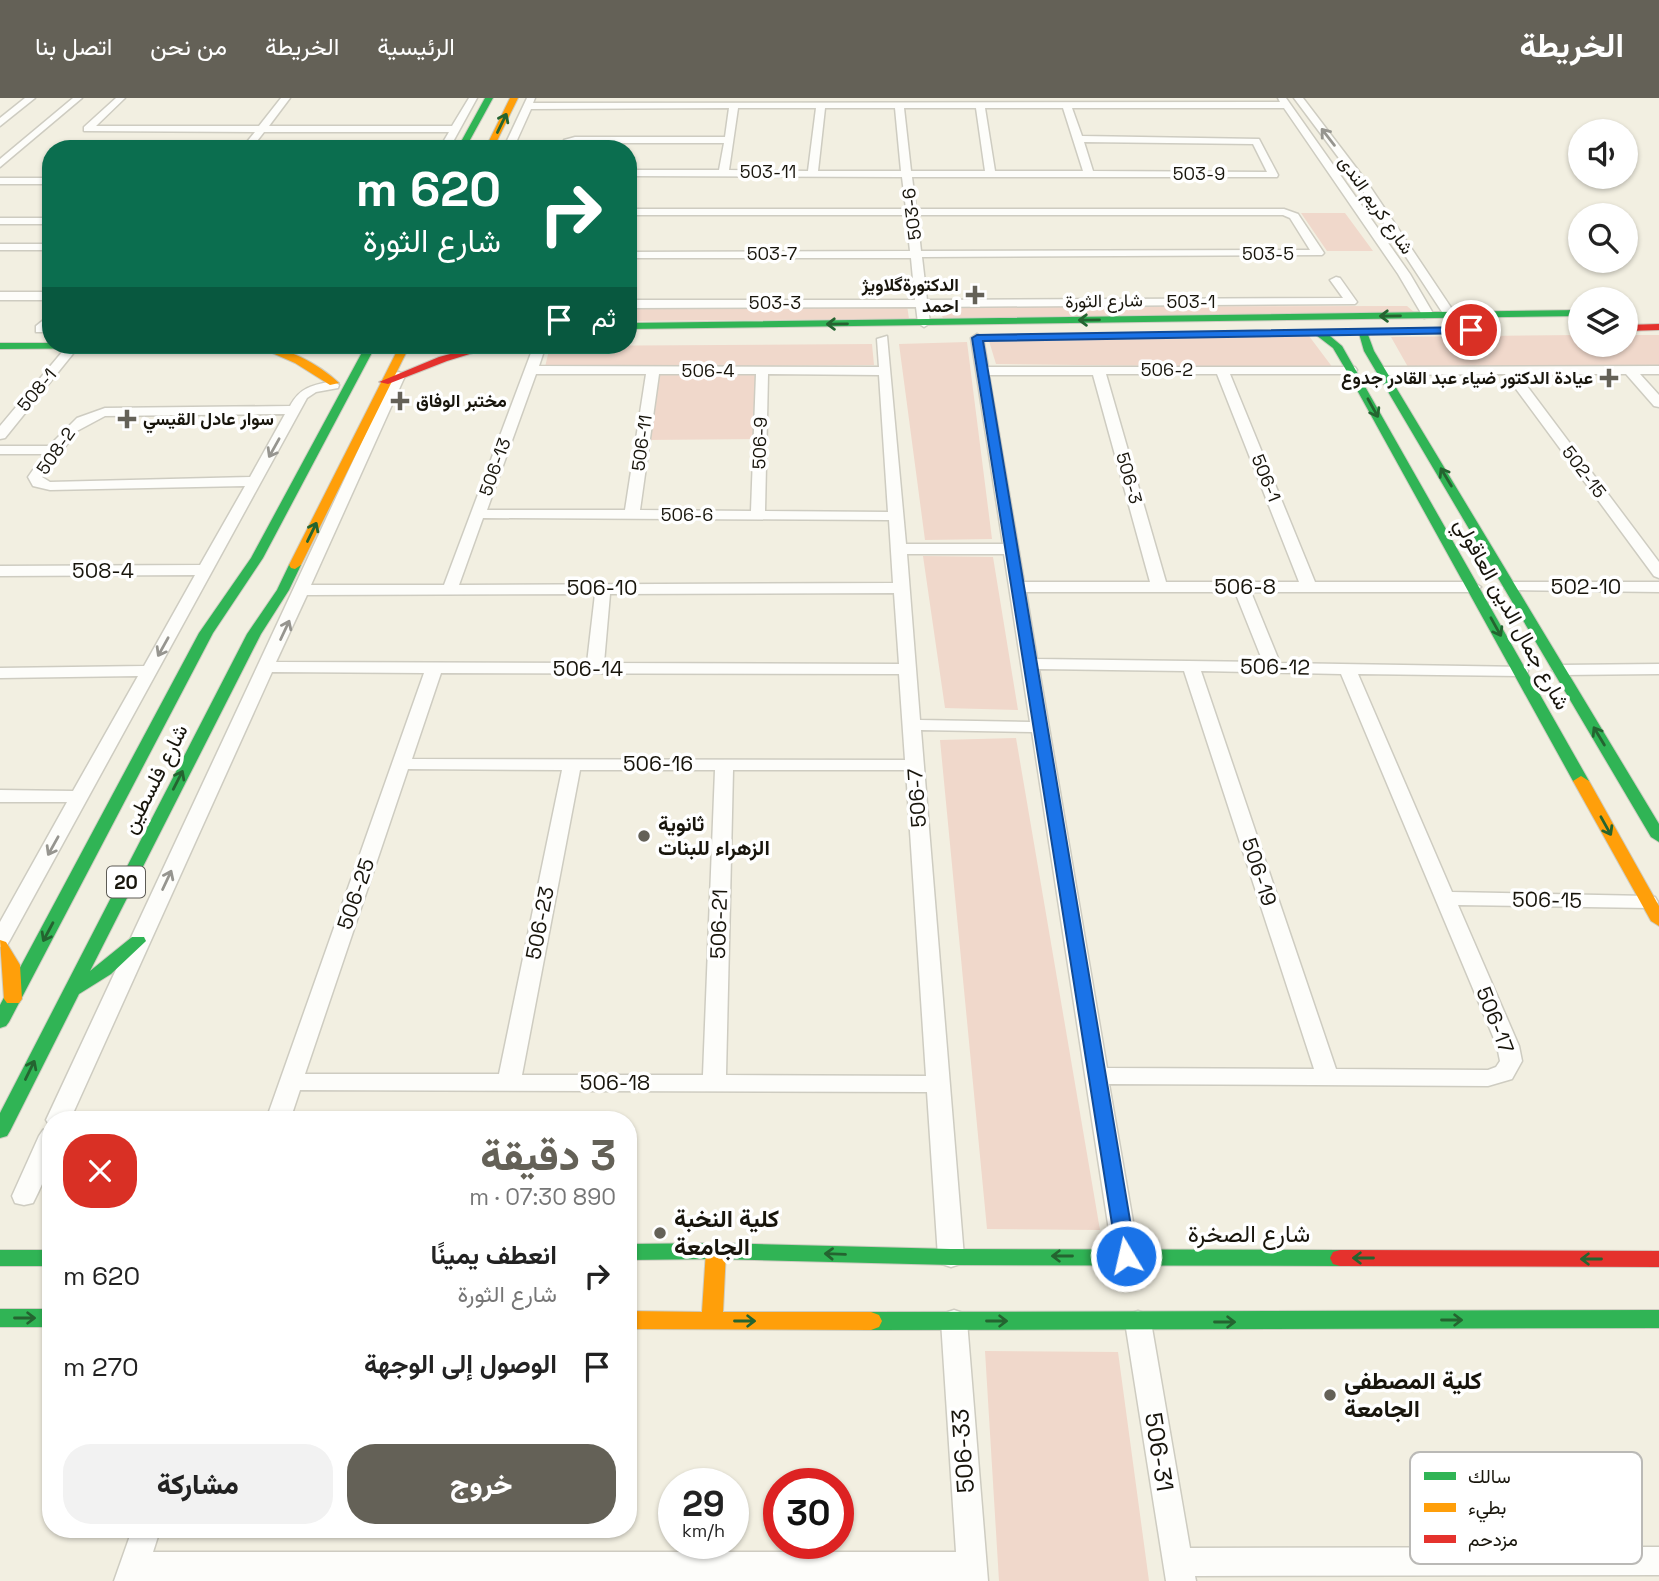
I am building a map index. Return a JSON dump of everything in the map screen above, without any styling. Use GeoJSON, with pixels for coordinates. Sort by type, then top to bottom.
{"type":"FeatureCollection","features":[{"type":"Feature","properties":{"kind":"main road"},"geometry":{"type":"LineString","coordinates":[[460,122],[482,101]]}},
{"type":"Feature","properties":{"kind":"main road"},"geometry":{"type":"LineString","coordinates":[[465,140],[482,101]]}},
{"type":"Feature","properties":{"kind":"main road"},"geometry":{"type":"LineString","coordinates":[[496,140],[524,101]]}},
{"type":"Feature","properties":{"kind":"main road"},"geometry":{"type":"LineString","coordinates":[[1638,312],[1659,311]]}},
{"type":"Feature","properties":{"kind":"main road","name":"شارع الثورة"},"geometry":{"type":"LineString","coordinates":[[637,326],[1568,313]]}},
{"type":"Feature","properties":{"kind":"main road"},"geometry":{"type":"LineString","coordinates":[[1131,320],[1137,336]]}},
{"type":"Feature","properties":{"kind":"main road"},"geometry":{"type":"LineString","coordinates":[[0,330],[42,326]]}},
{"type":"Feature","properties":{"kind":"main road"},"geometry":{"type":"LineString","coordinates":[[1638,328],[1659,327]]}},
{"type":"Feature","properties":{"kind":"main road"},"geometry":{"type":"LineString","coordinates":[[1362,332],[1568,329]]}},
{"type":"Feature","properties":{"kind":"main road","name":"شارع جمال الدين العاقولي"},"geometry":{"type":"LineString","coordinates":[[1659,836],[1369,351],[1362,332],[1313,333],[1339,351],[1352,370],[1659,922]]}},
{"type":"Feature","properties":{"kind":"main road"},"geometry":{"type":"LineString","coordinates":[[1176,335],[1229,334]]}},
{"type":"Feature","properties":{"kind":"main road"},"geometry":{"type":"LineString","coordinates":[[637,340],[876,339]]}},
{"type":"Feature","properties":{"kind":"main road"},"geometry":{"type":"LineString","coordinates":[[0,346],[42,345]]}},
{"type":"Feature","properties":{"kind":"main road"},"geometry":{"type":"LineString","coordinates":[[1339,351],[1369,351]]}},
{"type":"Feature","properties":{"kind":"main road"},"geometry":{"type":"LineString","coordinates":[[261,515],[335,379],[282,354]]}},
{"type":"Feature","properties":{"kind":"main road","name":"شارع فلسطين"},"geometry":{"type":"LineString","coordinates":[[0,1023],[249,554],[365,354]]}},
{"type":"Feature","properties":{"kind":"main road"},"geometry":{"type":"LineString","coordinates":[[307,499],[381,354]]}},
{"type":"Feature","properties":{"kind":"main road","name":"شارع فلسطين"},"geometry":{"type":"LineString","coordinates":[[0,1131],[254,634],[284,590],[392,379],[402,354]]}},
{"type":"Feature","properties":{"kind":"main road"},"geometry":{"type":"LineString","coordinates":[[392,379],[461,354]]}},
{"type":"Feature","properties":{"kind":"main road","name":"شارع فلسطين"},"geometry":{"type":"LineString","coordinates":[[254,634],[273,570]]}},
{"type":"Feature","properties":{"kind":"main road"},"geometry":{"type":"LineString","coordinates":[[69,992],[105,970],[138,942]]}},
{"type":"Feature","properties":{"kind":"main road"},"geometry":{"type":"LineString","coordinates":[[0,946],[11,965],[13,999]]}},
{"type":"Feature","properties":{"kind":"main road"},"geometry":{"type":"LineString","coordinates":[[712,1321],[716,1251]]}},
{"type":"Feature","properties":{"kind":"main road","name":"شارع الصخرة"},"geometry":{"type":"LineString","coordinates":[[637,1252],[716,1251],[951,1257],[1659,1259]]}},
{"type":"Feature","properties":{"kind":"main road"},"geometry":{"type":"LineString","coordinates":[[0,1258],[42,1258]]}},
{"type":"Feature","properties":{"kind":"main road"},"geometry":{"type":"LineString","coordinates":[[0,1318],[42,1318]]}},
{"type":"Feature","properties":{"kind":"main road"},"geometry":{"type":"LineString","coordinates":[[637,1320],[1138,1322],[1659,1319]]}},
{"type":"Feature","properties":{"kind":"street"},"geometry":{"type":"LineString","coordinates":[[0,123],[31,98]]}},
{"type":"Feature","properties":{"kind":"street"},"geometry":{"type":"LineString","coordinates":[[0,166],[78,98]]}},
{"type":"Feature","properties":{"kind":"street"},"geometry":{"type":"LineString","coordinates":[[121,98],[87,129],[261,129],[460,122]]}},
{"type":"Feature","properties":{"kind":"street"},"geometry":{"type":"LineString","coordinates":[[253,140],[286,98]]}},
{"type":"Feature","properties":{"kind":"street","name":"شارع كريم الندى"},"geometry":{"type":"LineString","coordinates":[[1297,98],[1363,184],[1450,314]]}},
{"type":"Feature","properties":{"kind":"street"},"geometry":{"type":"LineString","coordinates":[[511,140],[524,101],[685,102],[734,106],[821,106],[842,102],[900,106],[980,106],[1284,101]]}},
{"type":"Feature","properties":{"kind":"street","name":"شارع كريم الندى"},"geometry":{"type":"LineString","coordinates":[[1284,101],[1404,274],[1428,315]]}},
{"type":"Feature","properties":{"kind":"street"},"geometry":{"type":"LineString","coordinates":[[1068,105],[1089,174]]}},
{"type":"Feature","properties":{"kind":"street"},"geometry":{"type":"LineString","coordinates":[[724,173],[734,106]]}},
{"type":"Feature","properties":{"kind":"street"},"geometry":{"type":"LineString","coordinates":[[813,172],[821,106]]}},
{"type":"Feature","properties":{"kind":"street","name":"503-6"},"geometry":{"type":"LineString","coordinates":[[900,106],[924,323]]}},
{"type":"Feature","properties":{"kind":"street"},"geometry":{"type":"LineString","coordinates":[[980,106],[989,173]]}},
{"type":"Feature","properties":{"kind":"street"},"geometry":{"type":"LineString","coordinates":[[449,140],[460,122]]}},
{"type":"Feature","properties":{"kind":"street","name":"503-9"},"geometry":{"type":"LineString","coordinates":[[907,172],[1273,175],[1256,141],[1077,139]]}},
{"type":"Feature","properties":{"kind":"street","name":"503-11"},"geometry":{"type":"LineString","coordinates":[[572,140],[729,140]]}},
{"type":"Feature","properties":{"kind":"street"},"geometry":{"type":"LineString","coordinates":[[0,166],[13,168]]}},
{"type":"Feature","properties":{"kind":"street","name":"503-11"},"geometry":{"type":"LineString","coordinates":[[637,173],[907,172]]}},
{"type":"Feature","properties":{"kind":"street"},"geometry":{"type":"LineString","coordinates":[[0,181],[42,181]]}},
{"type":"Feature","properties":{"kind":"street"},"geometry":{"type":"LineString","coordinates":[[1339,183],[1363,184]]}},
{"type":"Feature","properties":{"kind":"street"},"geometry":{"type":"LineString","coordinates":[[637,212],[912,212]]}},
{"type":"Feature","properties":{"kind":"street","name":"503-5"},"geometry":{"type":"LineString","coordinates":[[912,212],[1284,212],[1294,216],[1318,253],[916,254]]}},
{"type":"Feature","properties":{"kind":"street"},"geometry":{"type":"LineString","coordinates":[[0,221],[42,221]]}},
{"type":"Feature","properties":{"kind":"street"},"geometry":{"type":"LineString","coordinates":[[0,247],[42,247]]}},
{"type":"Feature","properties":{"kind":"street","name":"503-7"},"geometry":{"type":"LineString","coordinates":[[637,255],[916,254]]}},
{"type":"Feature","properties":{"kind":"street","name":"503-1"},"geometry":{"type":"LineString","coordinates":[[922,302],[1350,302],[1336,281]]}},
{"type":"Feature","properties":{"kind":"street"},"geometry":{"type":"LineString","coordinates":[[0,296],[42,296]]}},
{"type":"Feature","properties":{"kind":"street","name":"503-3"},"geometry":{"type":"LineString","coordinates":[[637,304],[922,302]]}},
{"type":"Feature","properties":{"kind":"street"},"geometry":{"type":"LineString","coordinates":[[977,338],[1126,1256]]}},
{"type":"Feature","properties":{"kind":"street","name":"506-7"},"geometry":{"type":"LineString","coordinates":[[876,339],[886,371],[951,1257]]}},
{"type":"Feature","properties":{"kind":"street","name":"508-1"},"geometry":{"type":"LineString","coordinates":[[0,435],[67,354]]}},
{"type":"Feature","properties":{"kind":"street","name":"506-13"},"geometry":{"type":"LineString","coordinates":[[450,589],[536,354]]}},
{"type":"Feature","properties":{"kind":"street","name":"506-4"},"geometry":{"type":"LineString","coordinates":[[530,370],[886,371]]}},
{"type":"Feature","properties":{"kind":"street","name":"506-3"},"geometry":{"type":"LineString","coordinates":[[1098,370],[1159,587]]}},
{"type":"Feature","properties":{"kind":"street","name":"506-1"},"geometry":{"type":"LineString","coordinates":[[1222,370],[1309,587]]}},
{"type":"Feature","properties":{"kind":"street","name":"506-2"},"geometry":{"type":"LineString","coordinates":[[982,371],[1352,370]]}},
{"type":"Feature","properties":{"kind":"street"},"geometry":{"type":"LineString","coordinates":[[1629,370],[1659,403]]}},
{"type":"Feature","properties":{"kind":"street"},"geometry":{"type":"LineString","coordinates":[[1382,371],[1659,370]]}},
{"type":"Feature","properties":{"kind":"street","name":"506-11"},"geometry":{"type":"LineString","coordinates":[[632,514],[653,371]]}},
{"type":"Feature","properties":{"kind":"street","name":"506-9"},"geometry":{"type":"LineString","coordinates":[[758,515],[762,371]]}},
{"type":"Feature","properties":{"kind":"street","name":"502-15"},"geometry":{"type":"LineString","coordinates":[[1509,371],[1659,573]]}},
{"type":"Feature","properties":{"kind":"street"},"geometry":{"type":"LineString","coordinates":[[0,940],[304,394],[335,379]]}},
{"type":"Feature","properties":{"kind":"street"},"geometry":{"type":"LineString","coordinates":[[62,1111],[303,590],[392,379]]}},
{"type":"Feature","properties":{"kind":"street","name":"508-2"},"geometry":{"type":"LineString","coordinates":[[255,481],[50,486],[38,483],[35,477],[76,422],[89,414],[105,411],[295,410]]}},
{"type":"Feature","properties":{"kind":"street"},"geometry":{"type":"LineString","coordinates":[[0,450],[54,450]]}},
{"type":"Feature","properties":{"kind":"street","name":"506-6"},"geometry":{"type":"LineString","coordinates":[[478,514],[896,516]]}},
{"type":"Feature","properties":{"kind":"street"},"geometry":{"type":"LineString","coordinates":[[899,548],[1011,549]]}},
{"type":"Feature","properties":{"kind":"street","name":"508-4"},"geometry":{"type":"LineString","coordinates":[[0,571],[206,570]]}},
{"type":"Feature","properties":{"kind":"street","name":"506-8"},"geometry":{"type":"LineString","coordinates":[[1017,587],[1473,587]]}},
{"type":"Feature","properties":{"kind":"street"},"geometry":{"type":"LineString","coordinates":[[1241,587],[1273,667]]}},
{"type":"Feature","properties":{"kind":"street","name":"502-10"},"geometry":{"type":"LineString","coordinates":[[1512,587],[1659,587]]}},
{"type":"Feature","properties":{"kind":"street","name":"506-10"},"geometry":{"type":"LineString","coordinates":[[303,590],[902,588]]}},
{"type":"Feature","properties":{"kind":"street"},"geometry":{"type":"LineString","coordinates":[[595,669],[603,589]]}},
{"type":"Feature","properties":{"kind":"street","name":"506-12"},"geometry":{"type":"LineString","coordinates":[[1030,664],[1520,671]]}},
{"type":"Feature","properties":{"kind":"street","name":"506-19"},"geometry":{"type":"LineString","coordinates":[[1191,666],[1328,1078]]}},
{"type":"Feature","properties":{"kind":"street","name":"506-14"},"geometry":{"type":"LineString","coordinates":[[268,667],[908,669]]}},
{"type":"Feature","properties":{"kind":"street","name":"506-17"},"geometry":{"type":"LineString","coordinates":[[1096,1076],[1488,1078],[1504,1073],[1511,1061],[1508,1046],[1348,668]]}},
{"type":"Feature","properties":{"kind":"street","name":"506-25"},"geometry":{"type":"LineString","coordinates":[[281,1111],[434,669]]}},
{"type":"Feature","properties":{"kind":"street"},"geometry":{"type":"LineString","coordinates":[[1560,670],[1659,669]]}},
{"type":"Feature","properties":{"kind":"street"},"geometry":{"type":"LineString","coordinates":[[0,673],[150,671]]}},
{"type":"Feature","properties":{"kind":"street"},"geometry":{"type":"LineString","coordinates":[[912,725],[1040,727]]}},
{"type":"Feature","properties":{"kind":"street","name":"506-16"},"geometry":{"type":"LineString","coordinates":[[402,764],[915,765]]}},
{"type":"Feature","properties":{"kind":"street","name":"506-23"},"geometry":{"type":"LineString","coordinates":[[509,1083],[572,764]]}},
{"type":"Feature","properties":{"kind":"street","name":"506-21"},"geometry":{"type":"LineString","coordinates":[[714,1083],[724,764]]}},
{"type":"Feature","properties":{"kind":"street"},"geometry":{"type":"LineString","coordinates":[[0,796],[80,797]]}},
{"type":"Feature","properties":{"kind":"street","name":"506-15"},"geometry":{"type":"LineString","coordinates":[[1445,898],[1648,902]]}},
{"type":"Feature","properties":{"kind":"street","name":"506-18"},"geometry":{"type":"LineString","coordinates":[[292,1082],[939,1084]]}},
{"type":"Feature","properties":{"kind":"street"},"geometry":{"type":"LineString","coordinates":[[24,1196],[42,1156]]}},
{"type":"Feature","properties":{"kind":"street","name":"506-33"},"geometry":{"type":"LineString","coordinates":[[954,1321],[972,1574]]}},
{"type":"Feature","properties":{"kind":"street","name":"506-31"},"geometry":{"type":"LineString","coordinates":[[1138,1322],[1179,1571]]}},
{"type":"Feature","properties":{"kind":"street"},"geometry":{"type":"LineString","coordinates":[[143,1538],[131,1574],[972,1574]]}},
{"type":"Feature","properties":{"kind":"street"},"geometry":{"type":"LineString","coordinates":[[1179,1571],[1440,1571],[1593,1564]]}},
{"type":"Feature","properties":{"kind":"shaded area"},"geometry":{"type":"Polygon","coordinates":[[[1301,213],[1345,213],[1373,251],[1327,251],[1301,213]]]}},
{"type":"Feature","properties":{"kind":"shaded area"},"geometry":{"type":"Polygon","coordinates":[[[907,305],[909,319],[637,321],[637,306],[907,305]]]}},
{"type":"Feature","properties":{"kind":"shaded area"},"geometry":{"type":"Polygon","coordinates":[[[1407,306],[1414,312],[943,318],[937,307],[1407,306]]]}},
{"type":"Feature","properties":{"kind":"shaded area"},"geometry":{"type":"Polygon","coordinates":[[[1568,335],[1568,357],[1638,357],[1638,335],[1659,335],[1659,366],[1408,367],[1391,337],[1568,335]]]}},
{"type":"Feature","properties":{"kind":"shaded area"},"geometry":{"type":"Polygon","coordinates":[[[1309,336],[1333,368],[996,364],[989,341],[1309,336]]]}},
{"type":"Feature","properties":{"kind":"shaded area"},"geometry":{"type":"Polygon","coordinates":[[[967,342],[992,539],[925,540],[899,344],[967,342]]]}},
{"type":"Feature","properties":{"kind":"shaded area"},"geometry":{"type":"Polygon","coordinates":[[[872,344],[874,365],[545,367],[548,354],[637,354],[637,345],[872,344]]]}},
{"type":"Feature","properties":{"kind":"shaded area"},"geometry":{"type":"Polygon","coordinates":[[[653,371],[762,371],[760,439],[643,440],[653,371]]]}},
{"type":"Feature","properties":{"kind":"shaded area"},"geometry":{"type":"Polygon","coordinates":[[[923,556],[993,557],[1018,710],[945,708],[923,556]]]}},
{"type":"Feature","properties":{"kind":"shaded area"},"geometry":{"type":"Polygon","coordinates":[[[1016,738],[1100,1230],[987,1229],[940,740],[1016,738]]]}},
{"type":"Feature","properties":{"kind":"shaded area"},"geometry":{"type":"Polygon","coordinates":[[[985,1351],[1118,1352],[1149,1581],[999,1581],[985,1351]]]}},
{"type":"Feature","properties":{"kind":"traffic: fast"},"geometry":{"type":"LineString","coordinates":[[466,140],[489,98]]}},
{"type":"Feature","properties":{"kind":"traffic: fast"},"geometry":{"type":"LineString","coordinates":[[637,326],[1568,313]]}},
{"type":"Feature","properties":{"kind":"traffic: fast"},"geometry":{"type":"LineString","coordinates":[[1362,332],[1369,351],[1659,837]]}},
{"type":"Feature","properties":{"kind":"traffic: fast"},"geometry":{"type":"LineString","coordinates":[[1320,333],[1337,346],[1351,370],[1581,781]]}},
{"type":"Feature","properties":{"kind":"traffic: fast"},"geometry":{"type":"LineString","coordinates":[[0,346],[42,346]]}},
{"type":"Feature","properties":{"kind":"traffic: fast"},"geometry":{"type":"LineString","coordinates":[[0,1022],[206,633],[257,558],[366,354]]}},
{"type":"Feature","properties":{"kind":"traffic: fast"},"geometry":{"type":"LineString","coordinates":[[0,1131],[254,634],[283,590],[295,565]]}},
{"type":"Feature","properties":{"kind":"traffic: fast"},"geometry":{"type":"LineString","coordinates":[[69,992],[105,970],[138,941]]}},
{"type":"Feature","properties":{"kind":"traffic: fast"},"geometry":{"type":"LineString","coordinates":[[637,1252],[716,1251],[951,1257],[1340,1258]]}},
{"type":"Feature","properties":{"kind":"traffic: fast"},"geometry":{"type":"LineString","coordinates":[[0,1258],[42,1258]]}},
{"type":"Feature","properties":{"kind":"traffic: fast"},"geometry":{"type":"LineString","coordinates":[[0,1318],[42,1318]]}},
{"type":"Feature","properties":{"kind":"traffic: fast"},"geometry":{"type":"LineString","coordinates":[[871,1321],[1659,1319]]}},
{"type":"Feature","properties":{"kind":"traffic: slow"},"geometry":{"type":"LineString","coordinates":[[493,140],[514,98]]}},
{"type":"Feature","properties":{"kind":"traffic: slow"},"geometry":{"type":"LineString","coordinates":[[282,354],[299,361],[334,383]]}},
{"type":"Feature","properties":{"kind":"traffic: slow"},"geometry":{"type":"LineString","coordinates":[[295,565],[400,354]]}},
{"type":"Feature","properties":{"kind":"traffic: slow"},"geometry":{"type":"LineString","coordinates":[[1581,781],[1659,921]]}},
{"type":"Feature","properties":{"kind":"traffic: slow"},"geometry":{"type":"LineString","coordinates":[[0,946],[11,965],[13,999]]}},
{"type":"Feature","properties":{"kind":"traffic: slow"},"geometry":{"type":"LineString","coordinates":[[712,1321],[716,1251]]}},
{"type":"Feature","properties":{"kind":"traffic: slow"},"geometry":{"type":"LineString","coordinates":[[637,1320],[871,1321]]}},
{"type":"Feature","properties":{"kind":"traffic: jam"},"geometry":{"type":"LineString","coordinates":[[1638,328],[1659,327]]}},
{"type":"Feature","properties":{"kind":"traffic: jam"},"geometry":{"type":"LineString","coordinates":[[384,382],[461,354]]}},
{"type":"Feature","properties":{"kind":"traffic: jam"},"geometry":{"type":"LineString","coordinates":[[1340,1258],[1659,1259]]}},
{"type":"Feature","properties":{"kind":"place","name":"الدكتورةگلاويژ احمد"},"geometry":{"type":"Point","coordinates":[975,295]}},
{"type":"Feature","properties":{"kind":"place","name":"عيادة الدكتور ضياء عبد القادر جدوع"},"geometry":{"type":"Point","coordinates":[1609,378]}},
{"type":"Feature","properties":{"kind":"place","name":"مختبر الوفاق"},"geometry":{"type":"Point","coordinates":[400,401]}},
{"type":"Feature","properties":{"kind":"place","name":"سوار عادل القيسي"},"geometry":{"type":"Point","coordinates":[127,419]}},
{"type":"Feature","properties":{"kind":"place","name":"ثانوية الزهراء للبنات"},"geometry":{"type":"Point","coordinates":[644,836]}},
{"type":"Feature","properties":{"kind":"place","name":"كلية النخبة الجامعة"},"geometry":{"type":"Point","coordinates":[660,1233]}},
{"type":"Feature","properties":{"kind":"place","name":"كلية المصطفى الجامعة"},"geometry":{"type":"Point","coordinates":[1330,1395]}},
{"type":"Feature","properties":{"kind":"route"},"geometry":{"type":"LineString","coordinates":[[1126,1256],[977,338],[1471,330]]}}]}
